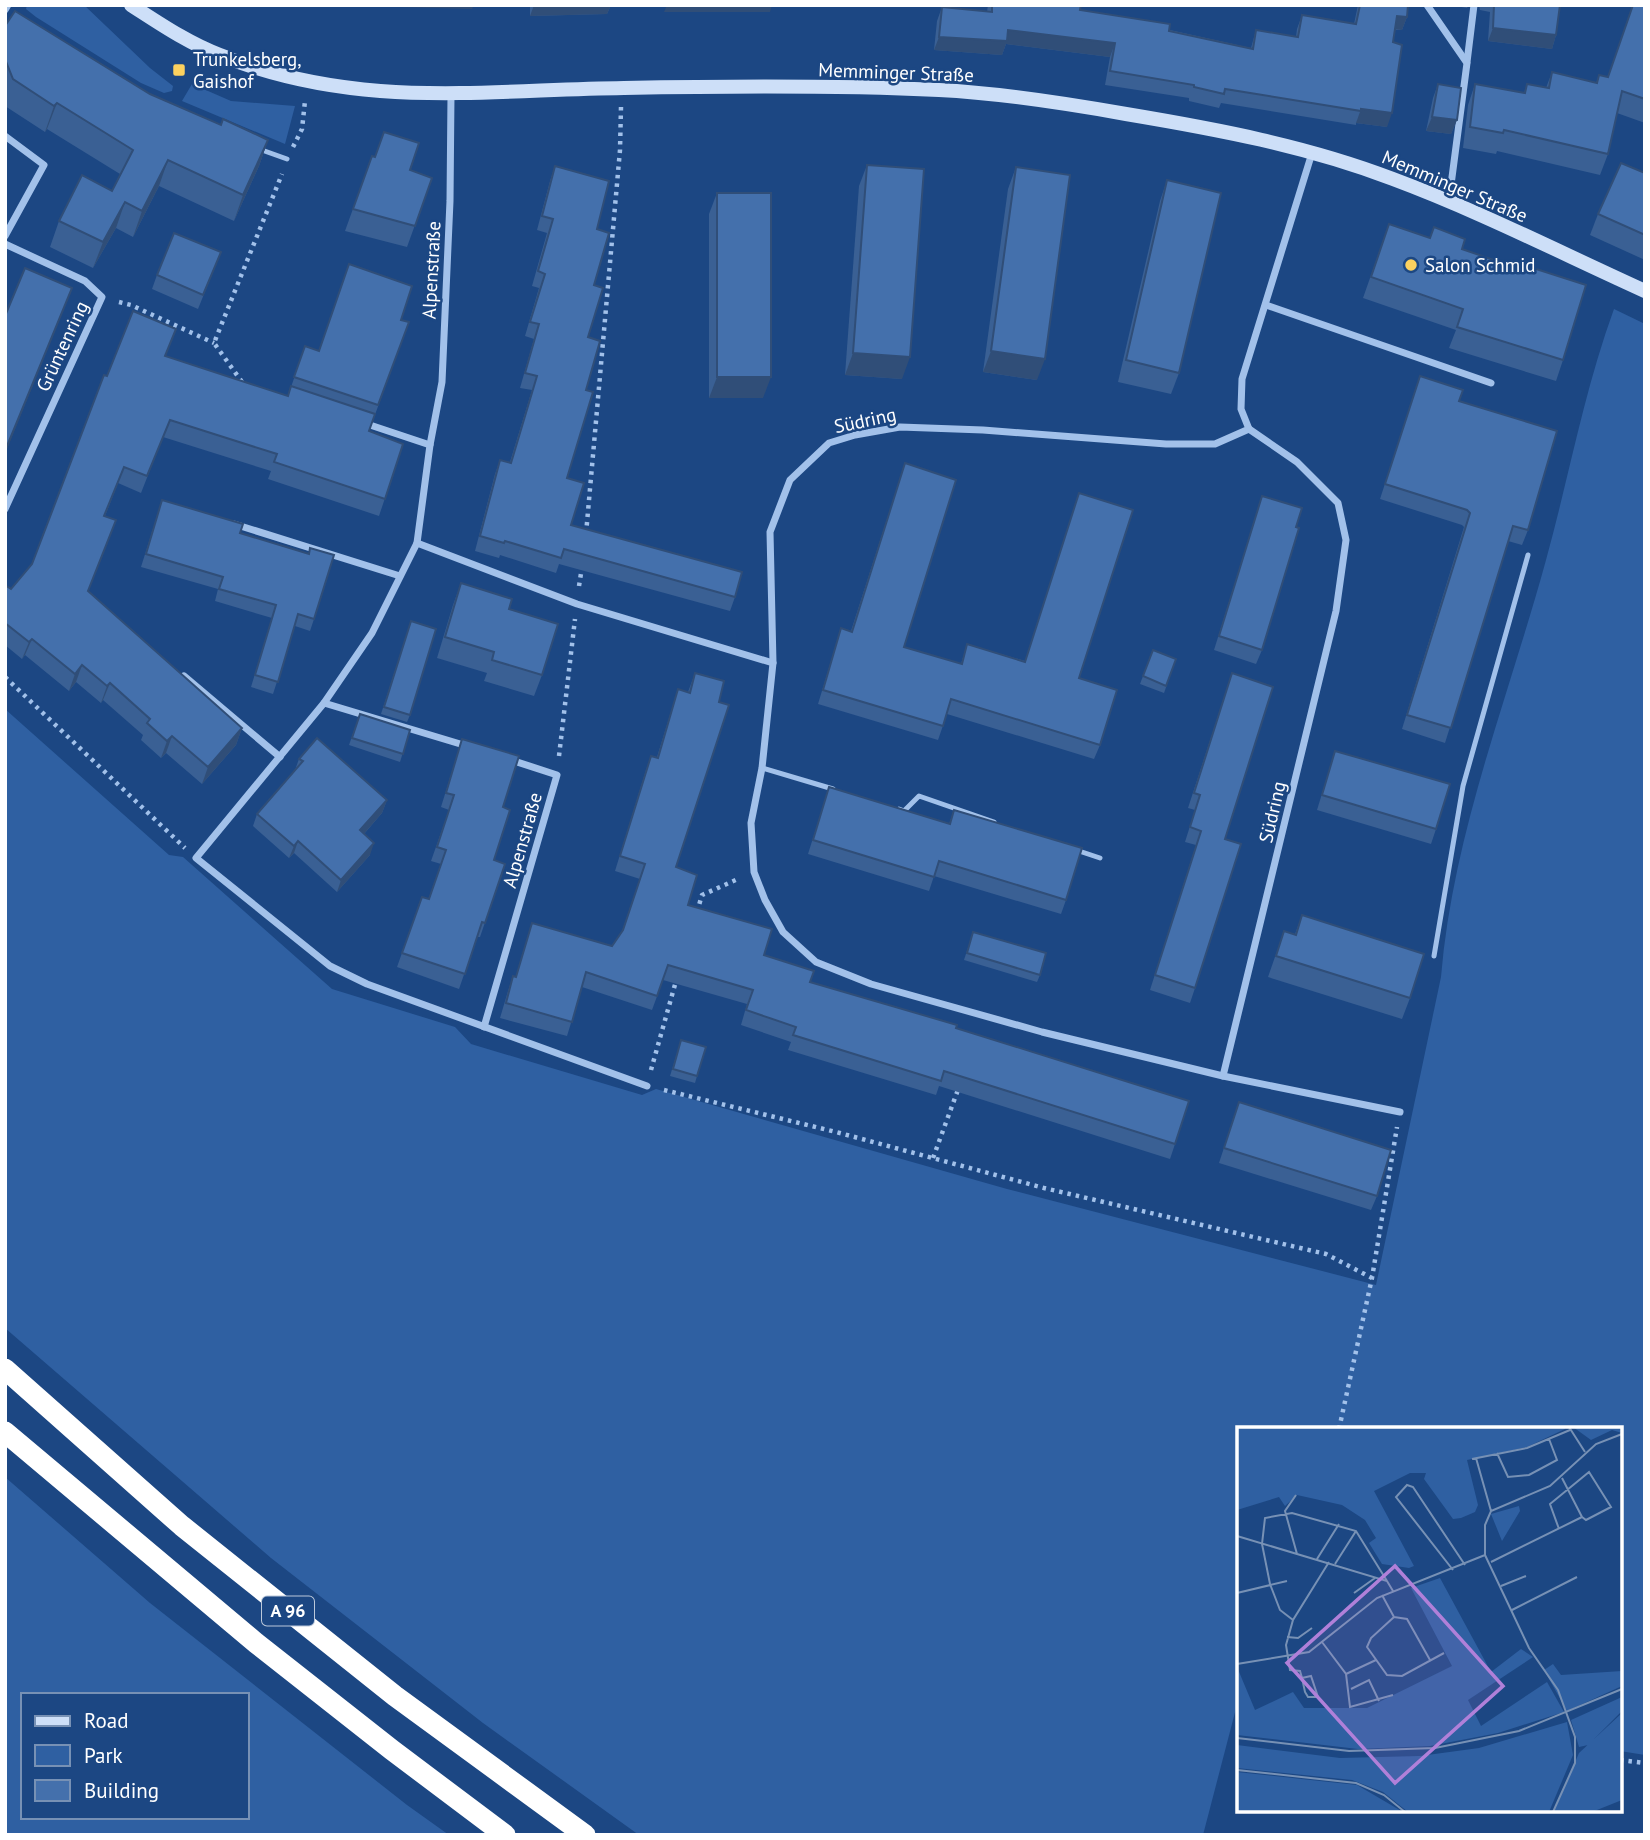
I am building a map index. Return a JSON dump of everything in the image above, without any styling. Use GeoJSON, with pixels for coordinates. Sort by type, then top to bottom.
{"type":"FeatureCollection","features":[{"type":"Feature","properties":{"kind":"highway","name":"A 96"},"geometry":{"type":"LineString","coordinates":[[5,1369],[193,1535],[395,1696],[585,1835]]}},
{"type":"Feature","properties":{"kind":"highway","name":"A 96"},"geometry":{"type":"LineString","coordinates":[[5,1432],[256,1643],[505,1835]]}},
{"type":"Feature","properties":{"kind":"street","name":"Memminger Straße"},"geometry":{"type":"LineString","coordinates":[[131,5],[180,36],[216,54],[268,73],[307,83],[368,90],[451,95],[623,88],[940,90],[1063,103],[1195,125],[1312,153],[1390,177],[1645,291]]}},
{"type":"Feature","properties":{"kind":"street"},"geometry":{"type":"LineString","coordinates":[[1427,5],[1467,63]]}},
{"type":"Feature","properties":{"kind":"street"},"geometry":{"type":"LineString","coordinates":[[1448,201],[1474,5]]}},
{"type":"Feature","properties":{"kind":"street","name":"Alpenstraße"},"geometry":{"type":"LineString","coordinates":[[195,858],[324,703],[372,633],[417,543],[430,445],[442,382],[450,201],[451,95]]}},
{"type":"Feature","properties":{"kind":"street"},"geometry":{"type":"LineString","coordinates":[[5,136],[44,165],[5,236]]}},
{"type":"Feature","properties":{"kind":"street"},"geometry":{"type":"LineString","coordinates":[[1250,429],[1241,409],[1242,379],[1312,153]]}},
{"type":"Feature","properties":{"kind":"street","name":"Grüntenring"},"geometry":{"type":"LineString","coordinates":[[5,244],[85,281],[102,297],[5,509]]}},
{"type":"Feature","properties":{"kind":"street"},"geometry":{"type":"LineString","coordinates":[[1266,305],[1491,383]]}},
{"type":"Feature","properties":{"kind":"street"},"geometry":{"type":"LineString","coordinates":[[355,420],[430,445]]}},
{"type":"Feature","properties":{"kind":"street","name":"Südring"},"geometry":{"type":"LineString","coordinates":[[1223,1076],[1336,611],[1346,540],[1338,503],[1297,462],[1250,429],[1215,444],[1166,444],[983,429],[900,427],[829,443],[790,480],[770,532],[773,663],[762,768],[751,823],[754,872],[783,933],[816,962],[872,984],[1042,1032],[1223,1076],[1400,1112]]}},
{"type":"Feature","properties":{"kind":"street"},"geometry":{"type":"LineString","coordinates":[[220,520],[400,576]]}},
{"type":"Feature","properties":{"kind":"street"},"geometry":{"type":"LineString","coordinates":[[417,543],[577,604],[773,663]]}},
{"type":"Feature","properties":{"kind":"street"},"geometry":{"type":"LineString","coordinates":[[178,671],[280,757]]}},
{"type":"Feature","properties":{"kind":"street"},"geometry":{"type":"LineString","coordinates":[[324,703],[482,751]]}},
{"type":"Feature","properties":{"kind":"street","name":"Alpenstraße"},"geometry":{"type":"LineString","coordinates":[[484,1027],[557,775],[494,755]]}},
{"type":"Feature","properties":{"kind":"street"},"geometry":{"type":"LineString","coordinates":[[195,858],[330,966],[367,984],[647,1086]]}},
{"type":"Feature","properties":{"kind":"lane"},"geometry":{"type":"LineString","coordinates":[[253,146],[288,159]]}},
{"type":"Feature","properties":{"kind":"lane"},"geometry":{"type":"LineString","coordinates":[[1434,957],[1463,786],[1528,555]]}},
{"type":"Feature","properties":{"kind":"lane"},"geometry":{"type":"LineString","coordinates":[[762,768],[839,791]]}},
{"type":"Feature","properties":{"kind":"lane"},"geometry":{"type":"LineString","coordinates":[[891,807],[904,811],[919,796],[996,822]]}},
{"type":"Feature","properties":{"kind":"lane"},"geometry":{"type":"LineString","coordinates":[[1074,849],[1100,858]]}},
{"type":"Feature","properties":{"kind":"path"},"geometry":{"type":"LineString","coordinates":[[214,343],[302,129],[307,83]]}},
{"type":"Feature","properties":{"kind":"path"},"geometry":{"type":"LineString","coordinates":[[584,545],[619,163],[621,108]]}},
{"type":"Feature","properties":{"kind":"path"},"geometry":{"type":"LineString","coordinates":[[102,297],[131,305],[214,343],[242,382]]}},
{"type":"Feature","properties":{"kind":"path"},"geometry":{"type":"LineString","coordinates":[[557,775],[583,556]]}},
{"type":"Feature","properties":{"kind":"path"},"geometry":{"type":"LineString","coordinates":[[5,677],[195,858]]}},
{"type":"Feature","properties":{"kind":"path"},"geometry":{"type":"LineString","coordinates":[[695,917],[702,895],[754,872]]}},
{"type":"Feature","properties":{"kind":"path"},"geometry":{"type":"LineString","coordinates":[[677,978],[647,1086],[1044,1188],[1325,1254],[1372,1278]]}},
{"type":"Feature","properties":{"kind":"path"},"geometry":{"type":"LineString","coordinates":[[933,1158],[961,1083]]}},
{"type":"Feature","properties":{"kind":"path"},"geometry":{"type":"LineString","coordinates":[[1339,1427],[1372,1278],[1400,1112]]}},
{"type":"Feature","properties":{"kind":"path"},"geometry":{"type":"LineString","coordinates":[[1622,1760],[1645,1763]]}},
{"type":"Feature","properties":{"kind":"green space"},"geometry":{"type":"Polygon","coordinates":[[[27,5],[84,5],[150,68],[173,86],[172,91],[164,93],[141,83],[36,17],[26,9],[27,5]]]}},
{"type":"Feature","properties":{"kind":"green space"},"geometry":{"type":"Polygon","coordinates":[[[192,84],[231,101],[295,106],[285,144],[182,101],[192,84]]]}},
{"type":"Feature","properties":{"kind":"green space"},"geometry":{"type":"Polygon","coordinates":[[[1614,309],[1645,324],[1645,1755],[1622,1751],[1622,1427],[1237,1427],[1237,1705],[1203,1835],[639,1835],[483,1723],[271,1558],[5,1328],[5,709],[169,855],[183,857],[332,989],[455,1027],[471,1044],[642,1095],[656,1089],[1007,1189],[1376,1285],[1441,977],[1447,923],[1469,818],[1546,560],[1603,340],[1614,309]]]}},
{"type":"Feature","properties":{"kind":"green space"},"geometry":{"type":"Polygon","coordinates":[[[5,1477],[150,1603],[449,1835],[5,1835],[5,1477]]]}},
{"type":"Feature","properties":{"kind":"building"},"geometry":{"type":"Polygon","coordinates":[[[992,5],[1081,5],[1080,10],[1170,24],[1169,31],[1253,49],[1256,30],[1298,37],[1302,15],[1356,24],[1360,5],[1408,5],[1407,17],[1397,16],[1393,42],[1402,45],[1392,113],[1361,111],[1225,89],[1224,94],[1194,85],[1110,71],[1115,43],[1008,30],[1007,41],[939,37],[942,7],[992,12],[992,5]]]}},
{"type":"Feature","properties":{"kind":"building"},"geometry":{"type":"Polygon","coordinates":[[[1494,5],[1560,5],[1556,35],[1493,28],[1494,5]]]}},
{"type":"Feature","properties":{"kind":"building"},"geometry":{"type":"Polygon","coordinates":[[[1633,5],[1645,5],[1645,99],[1622,91],[1608,154],[1504,130],[1503,133],[1470,127],[1475,84],[1525,93],[1527,84],[1549,88],[1552,72],[1597,83],[1599,75],[1608,77],[1633,5]]]}},
{"type":"Feature","properties":{"kind":"building"},"geometry":{"type":"Polygon","coordinates":[[[15,11],[150,94],[221,125],[223,119],[268,140],[243,195],[168,160],[142,211],[125,202],[103,242],[59,221],[82,175],[112,191],[133,150],[57,103],[54,106],[13,79],[5,59],[5,26],[15,11]]]}},
{"type":"Feature","properties":{"kind":"building"},"geometry":{"type":"Polygon","coordinates":[[[1438,84],[1461,88],[1457,120],[1432,117],[1438,84]]]}},
{"type":"Feature","properties":{"kind":"building"},"geometry":{"type":"Polygon","coordinates":[[[384,132],[419,143],[410,170],[432,178],[415,226],[353,209],[372,156],[375,157],[384,132]]]}},
{"type":"Feature","properties":{"kind":"building"},"geometry":{"type":"Polygon","coordinates":[[[1621,163],[1645,173],[1645,235],[1598,214],[1621,163]]]}},
{"type":"Feature","properties":{"kind":"building"},"geometry":{"type":"Polygon","coordinates":[[[867,165],[924,169],[910,357],[853,353],[867,165]]]}},
{"type":"Feature","properties":{"kind":"building"},"geometry":{"type":"Polygon","coordinates":[[[555,166],[609,181],[597,229],[609,233],[594,285],[603,288],[588,337],[600,341],[586,390],[593,392],[567,478],[584,483],[571,525],[742,572],[735,597],[564,549],[561,558],[480,536],[500,460],[511,463],[537,376],[525,373],[539,324],[530,322],[545,274],[538,271],[553,219],[542,216],[555,166]]]}},
{"type":"Feature","properties":{"kind":"building"},"geometry":{"type":"Polygon","coordinates":[[[1016,167],[1070,175],[1045,359],[991,351],[1016,167]]]}},
{"type":"Feature","properties":{"kind":"building"},"geometry":{"type":"Polygon","coordinates":[[[1167,180],[1221,193],[1179,373],[1126,360],[1167,180]]]}},
{"type":"Feature","properties":{"kind":"building"},"geometry":{"type":"Polygon","coordinates":[[[717,193],[771,193],[771,377],[717,377],[717,193]]]}},
{"type":"Feature","properties":{"kind":"building"},"geometry":{"type":"Polygon","coordinates":[[[1389,224],[1430,238],[1434,227],[1465,239],[1462,249],[1531,273],[1533,268],[1586,285],[1563,360],[1457,327],[1463,309],[1371,277],[1389,224]]]}},
{"type":"Feature","properties":{"kind":"building"},"geometry":{"type":"Polygon","coordinates":[[[174,233],[221,252],[203,295],[157,275],[174,233]]]}},
{"type":"Feature","properties":{"kind":"building"},"geometry":{"type":"Polygon","coordinates":[[[349,264],[412,286],[401,320],[409,322],[378,405],[294,377],[305,346],[319,351],[349,264]]]}},
{"type":"Feature","properties":{"kind":"building"},"geometry":{"type":"Polygon","coordinates":[[[25,268],[72,288],[5,451],[5,316],[25,268]]]}},
{"type":"Feature","properties":{"kind":"building"},"geometry":{"type":"Polygon","coordinates":[[[133,311],[176,329],[165,356],[288,396],[291,386],[375,414],[369,431],[403,444],[385,499],[274,462],[277,454],[170,420],[147,476],[124,467],[104,516],[116,520],[88,591],[242,728],[208,767],[172,736],[167,741],[147,723],[150,719],[110,683],[107,686],[82,665],[75,674],[32,639],[29,642],[5,623],[5,585],[11,589],[32,564],[104,375],[107,376],[133,311]]]}},
{"type":"Feature","properties":{"kind":"building"},"geometry":{"type":"Polygon","coordinates":[[[1420,376],[1463,390],[1459,401],[1557,431],[1528,530],[1513,526],[1451,728],[1407,715],[1470,513],[1385,484],[1420,376]]]}},
{"type":"Feature","properties":{"kind":"building"},"geometry":{"type":"Polygon","coordinates":[[[905,463],[956,480],[904,647],[962,664],[967,644],[1025,662],[1079,493],[1133,510],[1079,678],[1117,690],[1100,745],[951,699],[943,726],[823,690],[841,628],[852,632],[905,463]]]}},
{"type":"Feature","properties":{"kind":"building"},"geometry":{"type":"Polygon","coordinates":[[[1262,496],[1302,508],[1296,527],[1299,528],[1262,650],[1219,636],[1262,496]]]}},
{"type":"Feature","properties":{"kind":"building"},"geometry":{"type":"Polygon","coordinates":[[[162,500],[243,524],[240,533],[309,554],[310,548],[334,555],[314,619],[298,614],[278,682],[255,675],[276,605],[219,589],[223,577],[146,554],[162,500]]]}},
{"type":"Feature","properties":{"kind":"building"},"geometry":{"type":"Polygon","coordinates":[[[461,583],[512,599],[509,609],[558,624],[542,675],[492,660],[494,652],[445,637],[461,583]]]}},
{"type":"Feature","properties":{"kind":"building"},"geometry":{"type":"Polygon","coordinates":[[[411,621],[436,629],[410,715],[384,707],[411,621]]]}},
{"type":"Feature","properties":{"kind":"building"},"geometry":{"type":"Polygon","coordinates":[[[1153,650],[1176,659],[1166,686],[1143,676],[1153,650]]]}},
{"type":"Feature","properties":{"kind":"building"},"geometry":{"type":"Polygon","coordinates":[[[695,673],[724,681],[719,702],[729,705],[676,867],[697,875],[688,905],[772,929],[764,955],[814,971],[810,982],[957,1025],[956,1028],[1189,1101],[1175,1144],[944,1071],[941,1081],[793,1035],[796,1027],[746,1010],[753,990],[668,965],[657,996],[586,972],[572,1022],[506,1003],[532,923],[612,946],[623,930],[645,864],[620,856],[651,756],[658,758],[678,689],[690,693],[695,673]]]}},
{"type":"Feature","properties":{"kind":"building"},"geometry":{"type":"Polygon","coordinates":[[[1232,673],[1273,687],[1225,839],[1241,844],[1195,988],[1155,975],[1201,831],[1190,827],[1200,795],[1194,793],[1232,673]]]}},
{"type":"Feature","properties":{"kind":"building"},"geometry":{"type":"Polygon","coordinates":[[[360,714],[410,730],[403,754],[352,738],[360,714]]]}},
{"type":"Feature","properties":{"kind":"building"},"geometry":{"type":"Polygon","coordinates":[[[317,738],[387,800],[360,830],[374,843],[341,880],[298,841],[294,846],[257,814],[303,761],[299,759],[317,738]]]}},
{"type":"Feature","properties":{"kind":"building"},"geometry":{"type":"Polygon","coordinates":[[[462,739],[519,756],[503,807],[510,810],[494,860],[505,864],[465,974],[402,953],[422,897],[429,899],[446,850],[437,847],[454,795],[446,793],[462,739]]]}},
{"type":"Feature","properties":{"kind":"building"},"geometry":{"type":"Polygon","coordinates":[[[1335,751],[1450,784],[1436,829],[1322,795],[1335,751]]]}},
{"type":"Feature","properties":{"kind":"building"},"geometry":{"type":"Polygon","coordinates":[[[829,787],[950,824],[954,810],[1082,848],[1066,900],[939,861],[934,877],[813,840],[829,787]]]}},
{"type":"Feature","properties":{"kind":"building"},"geometry":{"type":"Polygon","coordinates":[[[1302,915],[1424,954],[1410,998],[1276,956],[1284,931],[1296,935],[1302,915]]]}},
{"type":"Feature","properties":{"kind":"building"},"geometry":{"type":"Polygon","coordinates":[[[973,932],[1046,953],[1040,975],[967,953],[973,932]]]}},
{"type":"Feature","properties":{"kind":"building"},"geometry":{"type":"Polygon","coordinates":[[[681,1040],[706,1047],[697,1076],[673,1069],[681,1040]]]}},
{"type":"Feature","properties":{"kind":"building"},"geometry":{"type":"Polygon","coordinates":[[[1239,1102],[1391,1150],[1377,1196],[1224,1148],[1239,1102]]]}},
{"type":"Feature","properties":{"kind":"place","name":"Trunkelsberg, Gaishof"},"geometry":{"type":"Point","coordinates":[179,70]}},
{"type":"Feature","properties":{"kind":"place","name":"Salon Schmid"},"geometry":{"type":"Point","coordinates":[1411,265]}}]}
